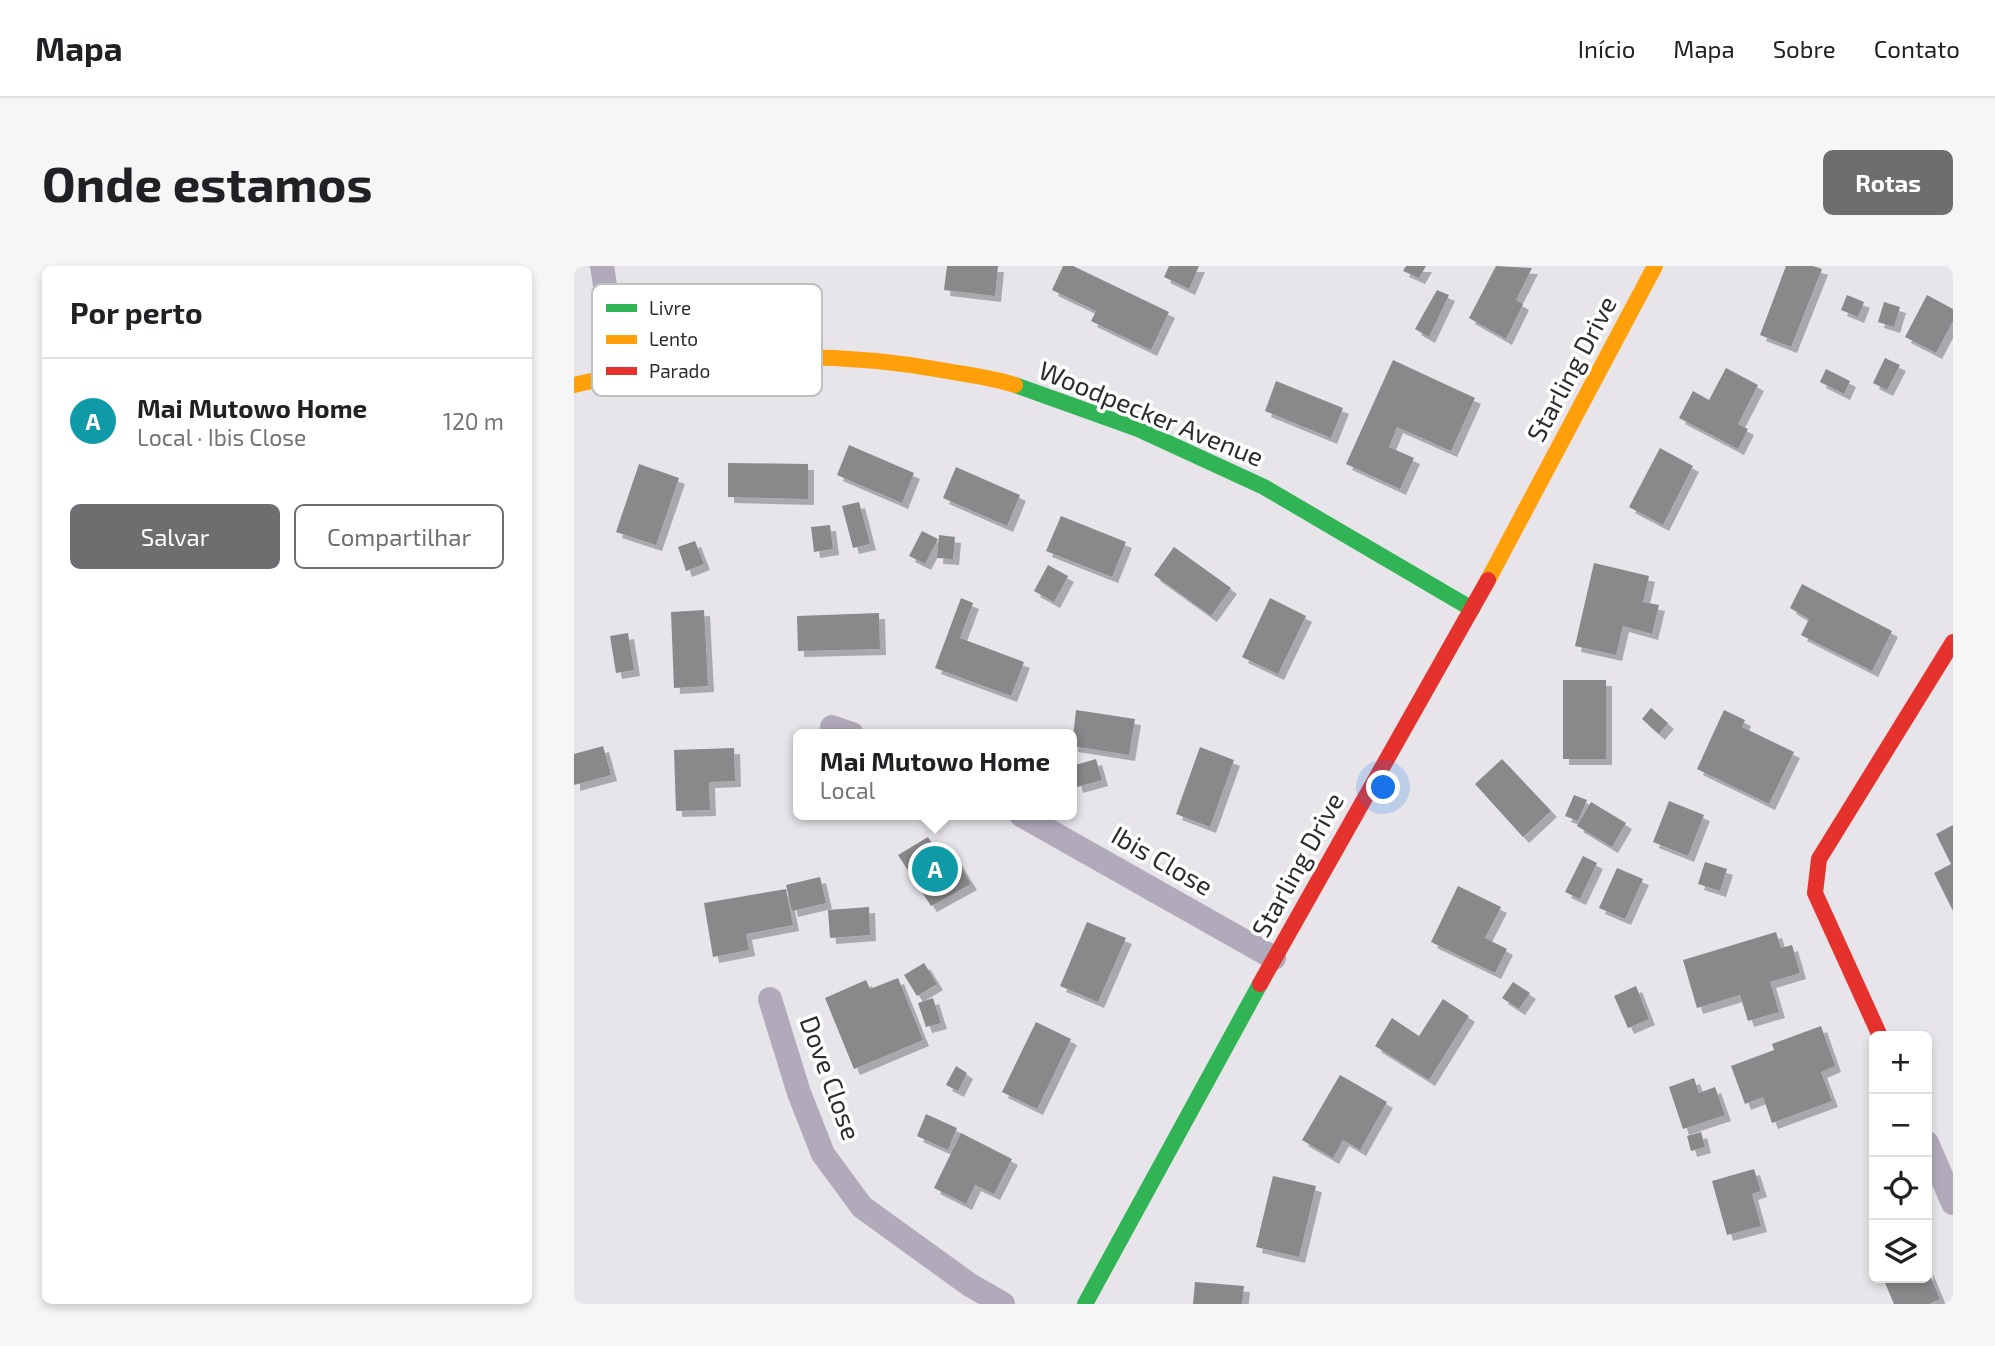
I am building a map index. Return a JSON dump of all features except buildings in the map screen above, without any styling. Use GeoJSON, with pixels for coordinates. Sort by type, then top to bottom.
{"type":"FeatureCollection","features":[{"type":"Feature","properties":{"kind":"street"},"geometry":{"type":"LineString","coordinates":[[602,266],[605,284]]}},
{"type":"Feature","properties":{"kind":"street","name":"Starling Drive"},"geometry":{"type":"LineString","coordinates":[[1085,1304],[1274,958],[1472,609],[1655,266]]}},
{"type":"Feature","properties":{"kind":"street","name":"Woodpecker Avenue"},"geometry":{"type":"LineString","coordinates":[[822,357],[894,361],[1002,381],[1138,429],[1264,486],[1472,609]]}},
{"type":"Feature","properties":{"kind":"street","name":"Woodpecker Avenue"},"geometry":{"type":"LineString","coordinates":[[574,386],[592,381]]}},
{"type":"Feature","properties":{"kind":"street"},"geometry":{"type":"LineString","coordinates":[[1878,1031],[1815,893],[1819,859],[1953,642]]}},
{"type":"Feature","properties":{"kind":"street","name":"Ibis Close"},"geometry":{"type":"LineString","coordinates":[[1030,820],[1274,958]]}},
{"type":"Feature","properties":{"kind":"street","name":"Dove Close"},"geometry":{"type":"LineString","coordinates":[[770,999],[799,1093],[823,1154],[862,1207],[970,1285],[1003,1304]]}},
{"type":"Feature","properties":{"kind":"street"},"geometry":{"type":"LineString","coordinates":[[1932,1155],[1953,1203]]}},
{"type":"Feature","properties":{"kind":"traffic: fast"},"geometry":{"type":"LineString","coordinates":[[1015,385],[1138,429],[1264,487],[1472,609]]}},
{"type":"Feature","properties":{"kind":"traffic: fast"},"geometry":{"type":"LineString","coordinates":[[1085,1304],[1260,984]]}},
{"type":"Feature","properties":{"kind":"traffic: slow"},"geometry":{"type":"LineString","coordinates":[[1488,580],[1655,266]]}},
{"type":"Feature","properties":{"kind":"traffic: slow"},"geometry":{"type":"LineString","coordinates":[[822,358],[900,364],[1015,385]]}},
{"type":"Feature","properties":{"kind":"traffic: slow"},"geometry":{"type":"LineString","coordinates":[[574,385],[592,381]]}},
{"type":"Feature","properties":{"kind":"traffic: jam"},"geometry":{"type":"LineString","coordinates":[[1260,984],[1488,580]]}},
{"type":"Feature","properties":{"kind":"traffic: jam"},"geometry":{"type":"LineString","coordinates":[[1878,1031],[1815,893],[1819,859],[1953,642]]}},
{"type":"Feature","properties":{"kind":"place","name":"Mai Mutowo Home"},"geometry":{"type":"Point","coordinates":[935,869]}}]}
